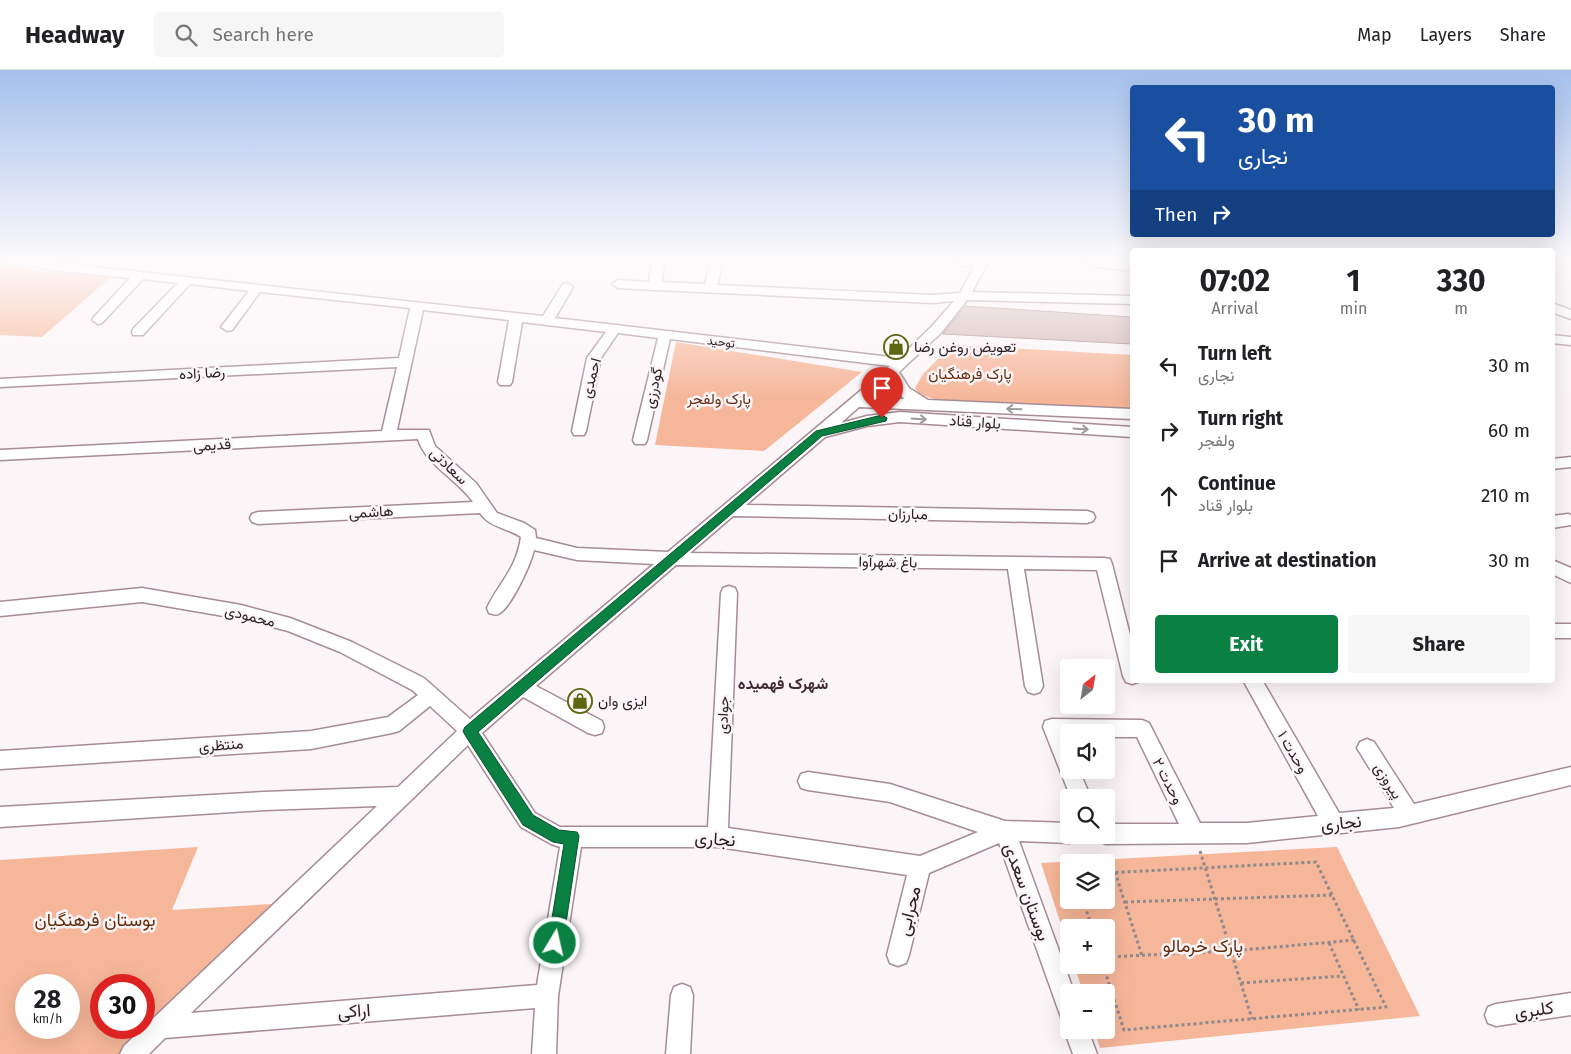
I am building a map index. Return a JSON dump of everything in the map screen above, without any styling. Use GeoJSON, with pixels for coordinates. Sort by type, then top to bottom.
{"type":"FeatureCollection","features":[{"type":"Feature","properties":{"kind":"street"},"geometry":{"type":"LineString","coordinates":[[98,320],[109,308]]}},
{"type":"Feature","properties":{"kind":"street"},"geometry":{"type":"LineString","coordinates":[[138,332],[161,308]]}},
{"type":"Feature","properties":{"kind":"street"},"geometry":{"type":"LineString","coordinates":[[227,327],[242,308]]}},
{"type":"Feature","properties":{"kind":"street"},"geometry":{"type":"LineString","coordinates":[[388,437],[417,308]]}},
{"type":"Feature","properties":{"kind":"street","name":"توحید"},"geometry":{"type":"LineString","coordinates":[[425,308],[665,336],[897,367]]}},
{"type":"Feature","properties":{"kind":"street"},"geometry":{"type":"LineString","coordinates":[[546,322],[554,308]]}},
{"type":"Feature","properties":{"kind":"street"},"geometry":{"type":"LineString","coordinates":[[132,1054],[470,731],[897,367],[936,330],[954,308]]}},
{"type":"Feature","properties":{"kind":"street"},"geometry":{"type":"LineString","coordinates":[[1555,308],[1571,310]]}},
{"type":"Feature","properties":{"kind":"street"},"geometry":{"type":"LineString","coordinates":[[1555,308],[1571,315]]}},
{"type":"Feature","properties":{"kind":"street"},"geometry":{"type":"LineString","coordinates":[[505,382],[516,318]]}},
{"type":"Feature","properties":{"kind":"street","name":"احمدی"},"geometry":{"type":"LineString","coordinates":[[579,432],[594,358],[614,330]]}},
{"type":"Feature","properties":{"kind":"street","name":"گودرزی"},"geometry":{"type":"LineString","coordinates":[[640,440],[665,336]]}},
{"type":"Feature","properties":{"kind":"street"},"geometry":{"type":"LineString","coordinates":[[1555,339],[1571,341]]}},
{"type":"Feature","properties":{"kind":"street","name":"رضا زاده"},"geometry":{"type":"LineString","coordinates":[[0,383],[404,362]]}},
{"type":"Feature","properties":{"kind":"street"},"geometry":{"type":"LineString","coordinates":[[897,367],[895,381],[906,394],[928,406]]}},
{"type":"Feature","properties":{"kind":"street","name":"بلوار قناد"},"geometry":{"type":"LineString","coordinates":[[856,402],[1130,414]]}},
{"type":"Feature","properties":{"kind":"street","name":"بلوار قناد"},"geometry":{"type":"LineString","coordinates":[[819,433],[866,421],[900,417],[1130,432]]}},
{"type":"Feature","properties":{"kind":"street","name":"قدیمی"},"geometry":{"type":"LineString","coordinates":[[0,455],[424,434]]}},
{"type":"Feature","properties":{"kind":"street","name":"سعادتی"},"geometry":{"type":"LineString","coordinates":[[424,434],[428,448],[471,486],[491,517],[518,527],[530,534],[529,543]]}},
{"type":"Feature","properties":{"kind":"street"},"geometry":{"type":"LineString","coordinates":[[1555,464],[1571,462]]}},
{"type":"Feature","properties":{"kind":"street","name":"هاشمی"},"geometry":{"type":"LineString","coordinates":[[258,518],[483,507]]}},
{"type":"Feature","properties":{"kind":"street","name":"مبارزان"},"geometry":{"type":"LineString","coordinates":[[729,510],[1087,517]]}},
{"type":"Feature","properties":{"kind":"street"},"geometry":{"type":"LineString","coordinates":[[495,608],[518,576],[529,543]]}},
{"type":"Feature","properties":{"kind":"street","name":"باغ شهرآوا"},"geometry":{"type":"LineString","coordinates":[[529,543],[577,554],[672,559],[1104,564],[1130,665]]}},
{"type":"Feature","properties":{"kind":"street"},"geometry":{"type":"LineString","coordinates":[[1015,563],[1034,686]]}},
{"type":"Feature","properties":{"kind":"street"},"geometry":{"type":"LineString","coordinates":[[1555,568],[1571,576]]}},
{"type":"Feature","properties":{"kind":"street","name":"جوادی"},"geometry":{"type":"LineString","coordinates":[[718,837],[728,593]]}},
{"type":"Feature","properties":{"kind":"street","name":"محمودی"},"geometry":{"type":"LineString","coordinates":[[0,609],[142,595],[242,612],[290,626],[346,647],[418,684],[470,731]]}},
{"type":"Feature","properties":{"kind":"street"},"geometry":{"type":"LineString","coordinates":[[1555,631],[1571,632]]}},
{"type":"Feature","properties":{"kind":"street","name":"وحدت ۱"},"geometry":{"type":"LineString","coordinates":[[1254,683],[1334,824]]}},
{"type":"Feature","properties":{"kind":"street"},"geometry":{"type":"LineString","coordinates":[[521,687],[595,728]]}},
{"type":"Feature","properties":{"kind":"street","name":"منتظری"},"geometry":{"type":"LineString","coordinates":[[0,760],[311,740],[392,725],[431,695]]}},
{"type":"Feature","properties":{"kind":"street","name":"وحدت ۲"},"geometry":{"type":"LineString","coordinates":[[1060,726],[1052,726],[1060,746]]}},
{"type":"Feature","properties":{"kind":"street","name":"وحدت ۲"},"geometry":{"type":"LineString","coordinates":[[1115,728],[1142,729],[1194,833]]}},
{"type":"Feature","properties":{"kind":"street","name":"نجاری"},"geometry":{"type":"LineString","coordinates":[[470,731],[528,820],[558,837],[718,837],[920,866]]}},
{"type":"Feature","properties":{"kind":"street","name":"پیروزی"},"geometry":{"type":"LineString","coordinates":[[1367,748],[1409,814]]}},
{"type":"Feature","properties":{"kind":"street","name":"نجاری"},"geometry":{"type":"LineString","coordinates":[[1115,834],[1247,834],[1334,824],[1409,814],[1571,776]]}},
{"type":"Feature","properties":{"kind":"street"},"geometry":{"type":"LineString","coordinates":[[808,781],[890,793],[1005,831],[1060,833]]}},
{"type":"Feature","properties":{"kind":"street"},"geometry":{"type":"LineString","coordinates":[[0,817],[264,801],[402,796]]}},
{"type":"Feature","properties":{"kind":"street"},"geometry":{"type":"LineString","coordinates":[[920,866],[1005,831]]}},
{"type":"Feature","properties":{"kind":"street","name":"بوستان سعدی"},"geometry":{"type":"LineString","coordinates":[[1005,831],[1060,984]]}},
{"type":"Feature","properties":{"kind":"street"},"geometry":{"type":"LineString","coordinates":[[544,1054],[547,996],[572,836]]}},
{"type":"Feature","properties":{"kind":"street","name":"محرابی"},"geometry":{"type":"LineString","coordinates":[[898,955],[920,866]]}},
{"type":"Feature","properties":{"kind":"street"},"geometry":{"type":"LineString","coordinates":[[678,1054],[682,995]]}},
{"type":"Feature","properties":{"kind":"street","name":"اراکی"},"geometry":{"type":"LineString","coordinates":[[161,1026],[547,996]]}},
{"type":"Feature","properties":{"kind":"street","name":"کلبری"},"geometry":{"type":"LineString","coordinates":[[1496,1015],[1571,1004]]}},
{"type":"Feature","properties":{"kind":"street"},"geometry":{"type":"LineString","coordinates":[[1079,1039],[1085,1054]]}},
{"type":"Feature","properties":{"kind":"path"},"geometry":{"type":"LineString","coordinates":[[1107,974],[1124,1030],[1386,1007],[1316,862],[1206,869],[1115,872],[1142,956]]}},
{"type":"Feature","properties":{"kind":"path"},"geometry":{"type":"LineString","coordinates":[[1206,869],[1252,1018]]}},
{"type":"Feature","properties":{"kind":"path"},"geometry":{"type":"LineString","coordinates":[[1124,902],[1333,895]]}},
{"type":"Feature","properties":{"kind":"path"},"geometry":{"type":"LineString","coordinates":[[1115,957],[1231,951],[1355,940]]}},
{"type":"Feature","properties":{"kind":"path"},"geometry":{"type":"LineString","coordinates":[[1329,943],[1359,1010]]}},
{"type":"Feature","properties":{"kind":"path"},"geometry":{"type":"LineString","coordinates":[[1241,983],[1343,976]]}},
{"type":"Feature","properties":{"kind":"green space"},"geometry":{"type":"Polygon","coordinates":[[[0,308],[75,308],[42,337],[0,335],[0,308]]]}},
{"type":"Feature","properties":{"kind":"green space","name":"پارک ولفجر"},"geometry":{"type":"Polygon","coordinates":[[[676,342],[862,372],[764,451],[655,445],[676,342]]]}},
{"type":"Feature","properties":{"kind":"green space","name":"پارک فرهنگیان"},"geometry":{"type":"Polygon","coordinates":[[[952,345],[1130,355],[1130,408],[937,400],[919,394],[915,388],[923,374],[952,345]]]}},
{"type":"Feature","properties":{"kind":"green space","name":"بوستان فرهنگیان"},"geometry":{"type":"Polygon","coordinates":[[[198,847],[172,910],[272,904],[155,1020],[155,974],[90,974],[90,1039],[136,1039],[121,1054],[0,1054],[0,860],[198,847]]]}},
{"type":"Feature","properties":{"kind":"green space","name":"پارک خرمالو"},"geometry":{"type":"Polygon","coordinates":[[[1337,847],[1420,1016],[1100,1048],[1097,1039],[1115,1039],[1115,984],[1080,984],[1077,974],[1115,974],[1115,919],[1060,919],[1060,921],[1041,863],[1060,862],[1060,909],[1115,909],[1115,859],[1337,847]]]}},
{"type":"Feature","properties":{"kind":"building"},"geometry":{"type":"Polygon","coordinates":[[[963,308],[994,308],[1130,317],[1130,344],[943,334],[963,308]]]}},
{"type":"Feature","properties":{"kind":"place","name":"تعویض روغن رضا"},"geometry":{"type":"Point","coordinates":[896,347]}},
{"type":"Feature","properties":{"kind":"place","name":"ایزی وان"},"geometry":{"type":"Point","coordinates":[580,701]}},
{"type":"Feature","properties":{"kind":"district","name":"شهرک فهمیده"},"geometry":{"type":"Point","coordinates":[783,683]}},
{"type":"Feature","properties":{"kind":"route"},"geometry":{"type":"LineString","coordinates":[[555,943],[572,836],[558,837],[528,820],[470,731],[819,433],[882,418]]}}]}
